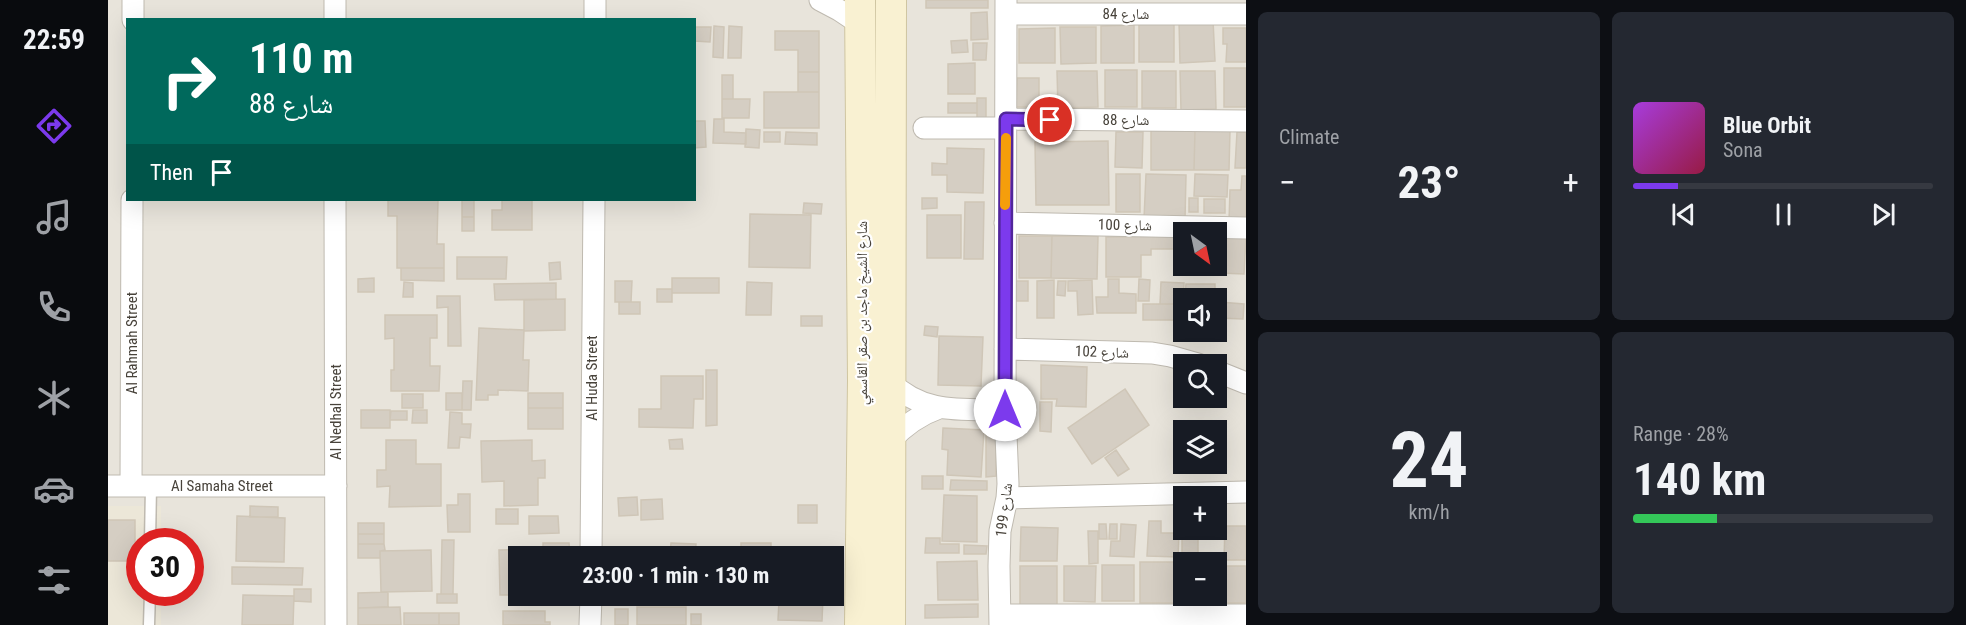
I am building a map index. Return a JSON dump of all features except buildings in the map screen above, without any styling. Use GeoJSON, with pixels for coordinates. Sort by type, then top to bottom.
{"type":"FeatureCollection","features":[{"type":"Feature","properties":{"kind":"street"},"geometry":{"type":"LineString","coordinates":[[133,0],[133,18]]}},
{"type":"Feature","properties":{"kind":"street"},"geometry":{"type":"LineString","coordinates":[[335,0],[335,18]]}},
{"type":"Feature","properties":{"kind":"street"},"geometry":{"type":"LineString","coordinates":[[595,0],[595,18]]}},
{"type":"Feature","properties":{"kind":"street"},"geometry":{"type":"LineString","coordinates":[[820,0],[839,10],[860,12]]}},
{"type":"Feature","properties":{"kind":"street","name":"شارع الشيخ ماجد بن صقر القاسمي"},"geometry":{"type":"LineString","coordinates":[[890,625],[891,0]]}},
{"type":"Feature","properties":{"kind":"street","name":"شارع 84"},"geometry":{"type":"LineString","coordinates":[[1006,7],[1246,14]]}},
{"type":"Feature","properties":{"kind":"street","name":"شارع 199"},"geometry":{"type":"LineString","coordinates":[[1000,620],[1000,531],[1007,498],[1005,410],[1006,7]]}},
{"type":"Feature","properties":{"kind":"street","name":"شارع الشيخ ماجد بن صقر القاسمي"},"geometry":{"type":"LineString","coordinates":[[860,12],[863,368],[860,625]]}},
{"type":"Feature","properties":{"kind":"street","name":"شارع 88"},"geometry":{"type":"LineString","coordinates":[[924,128],[1006,124],[1246,121]]}},
{"type":"Feature","properties":{"kind":"street","name":"Al Rahmah Street"},"geometry":{"type":"LineString","coordinates":[[132,201],[141,486]]}},
{"type":"Feature","properties":{"kind":"street","name":"Al Nedhal Street"},"geometry":{"type":"LineString","coordinates":[[335,201],[336,625]]}},
{"type":"Feature","properties":{"kind":"street","name":"Al Huda Street"},"geometry":{"type":"LineString","coordinates":[[591,546],[594,201]]}},
{"type":"Feature","properties":{"kind":"street","name":"شارع 100"},"geometry":{"type":"LineString","coordinates":[[1005,223],[1246,228]]}},
{"type":"Feature","properties":{"kind":"street","name":"شارع 102"},"geometry":{"type":"LineString","coordinates":[[1005,349],[1152,353],[1173,357]]}},
{"type":"Feature","properties":{"kind":"street"},"geometry":{"type":"LineString","coordinates":[[1227,375],[1246,383]]}},
{"type":"Feature","properties":{"kind":"street"},"geometry":{"type":"LineString","coordinates":[[889,381],[907,395],[939,408],[1005,410]]}},
{"type":"Feature","properties":{"kind":"street"},"geometry":{"type":"LineString","coordinates":[[890,441],[917,418],[939,408]]}},
{"type":"Feature","properties":{"kind":"street","name":"Al Samaha Street"},"geometry":{"type":"LineString","coordinates":[[108,486],[336,486]]}},
{"type":"Feature","properties":{"kind":"street"},"geometry":{"type":"LineString","coordinates":[[1007,498],[1246,492]]}},
{"type":"Feature","properties":{"kind":"street"},"geometry":{"type":"LineString","coordinates":[[861,562],[872,577],[873,625]]}},
{"type":"Feature","properties":{"kind":"street"},"geometry":{"type":"LineString","coordinates":[[591,606],[591,625]]}},
{"type":"Feature","properties":{"kind":"street"},"geometry":{"type":"LineString","coordinates":[[1000,620],[1246,615]]}},
{"type":"Feature","properties":{"kind":"lane"},"geometry":{"type":"LineString","coordinates":[[141,486],[148,528]]}},
{"type":"Feature","properties":{"kind":"lane"},"geometry":{"type":"LineString","coordinates":[[149,625],[150,606]]}},
{"type":"Feature","properties":{"kind":"shaded area"},"geometry":{"type":"Polygon","coordinates":[[[108,0],[1246,0],[1246,625],[108,625],[108,0]]]}},
{"type":"Feature","properties":{"kind":"shaded area"},"geometry":{"type":"Polygon","coordinates":[[[108,506],[161,506],[161,528],[126,528],[126,606],[161,606],[161,625],[108,625],[108,506]]]}},
{"type":"Feature","properties":{"kind":"slow traffic"},"geometry":{"type":"LineString","coordinates":[[1005,205],[1006,138]]}},
{"type":"Feature","properties":{"kind":"route"},"geometry":{"type":"LineString","coordinates":[[1005,410],[1006,119],[1050,120]]}}]}
